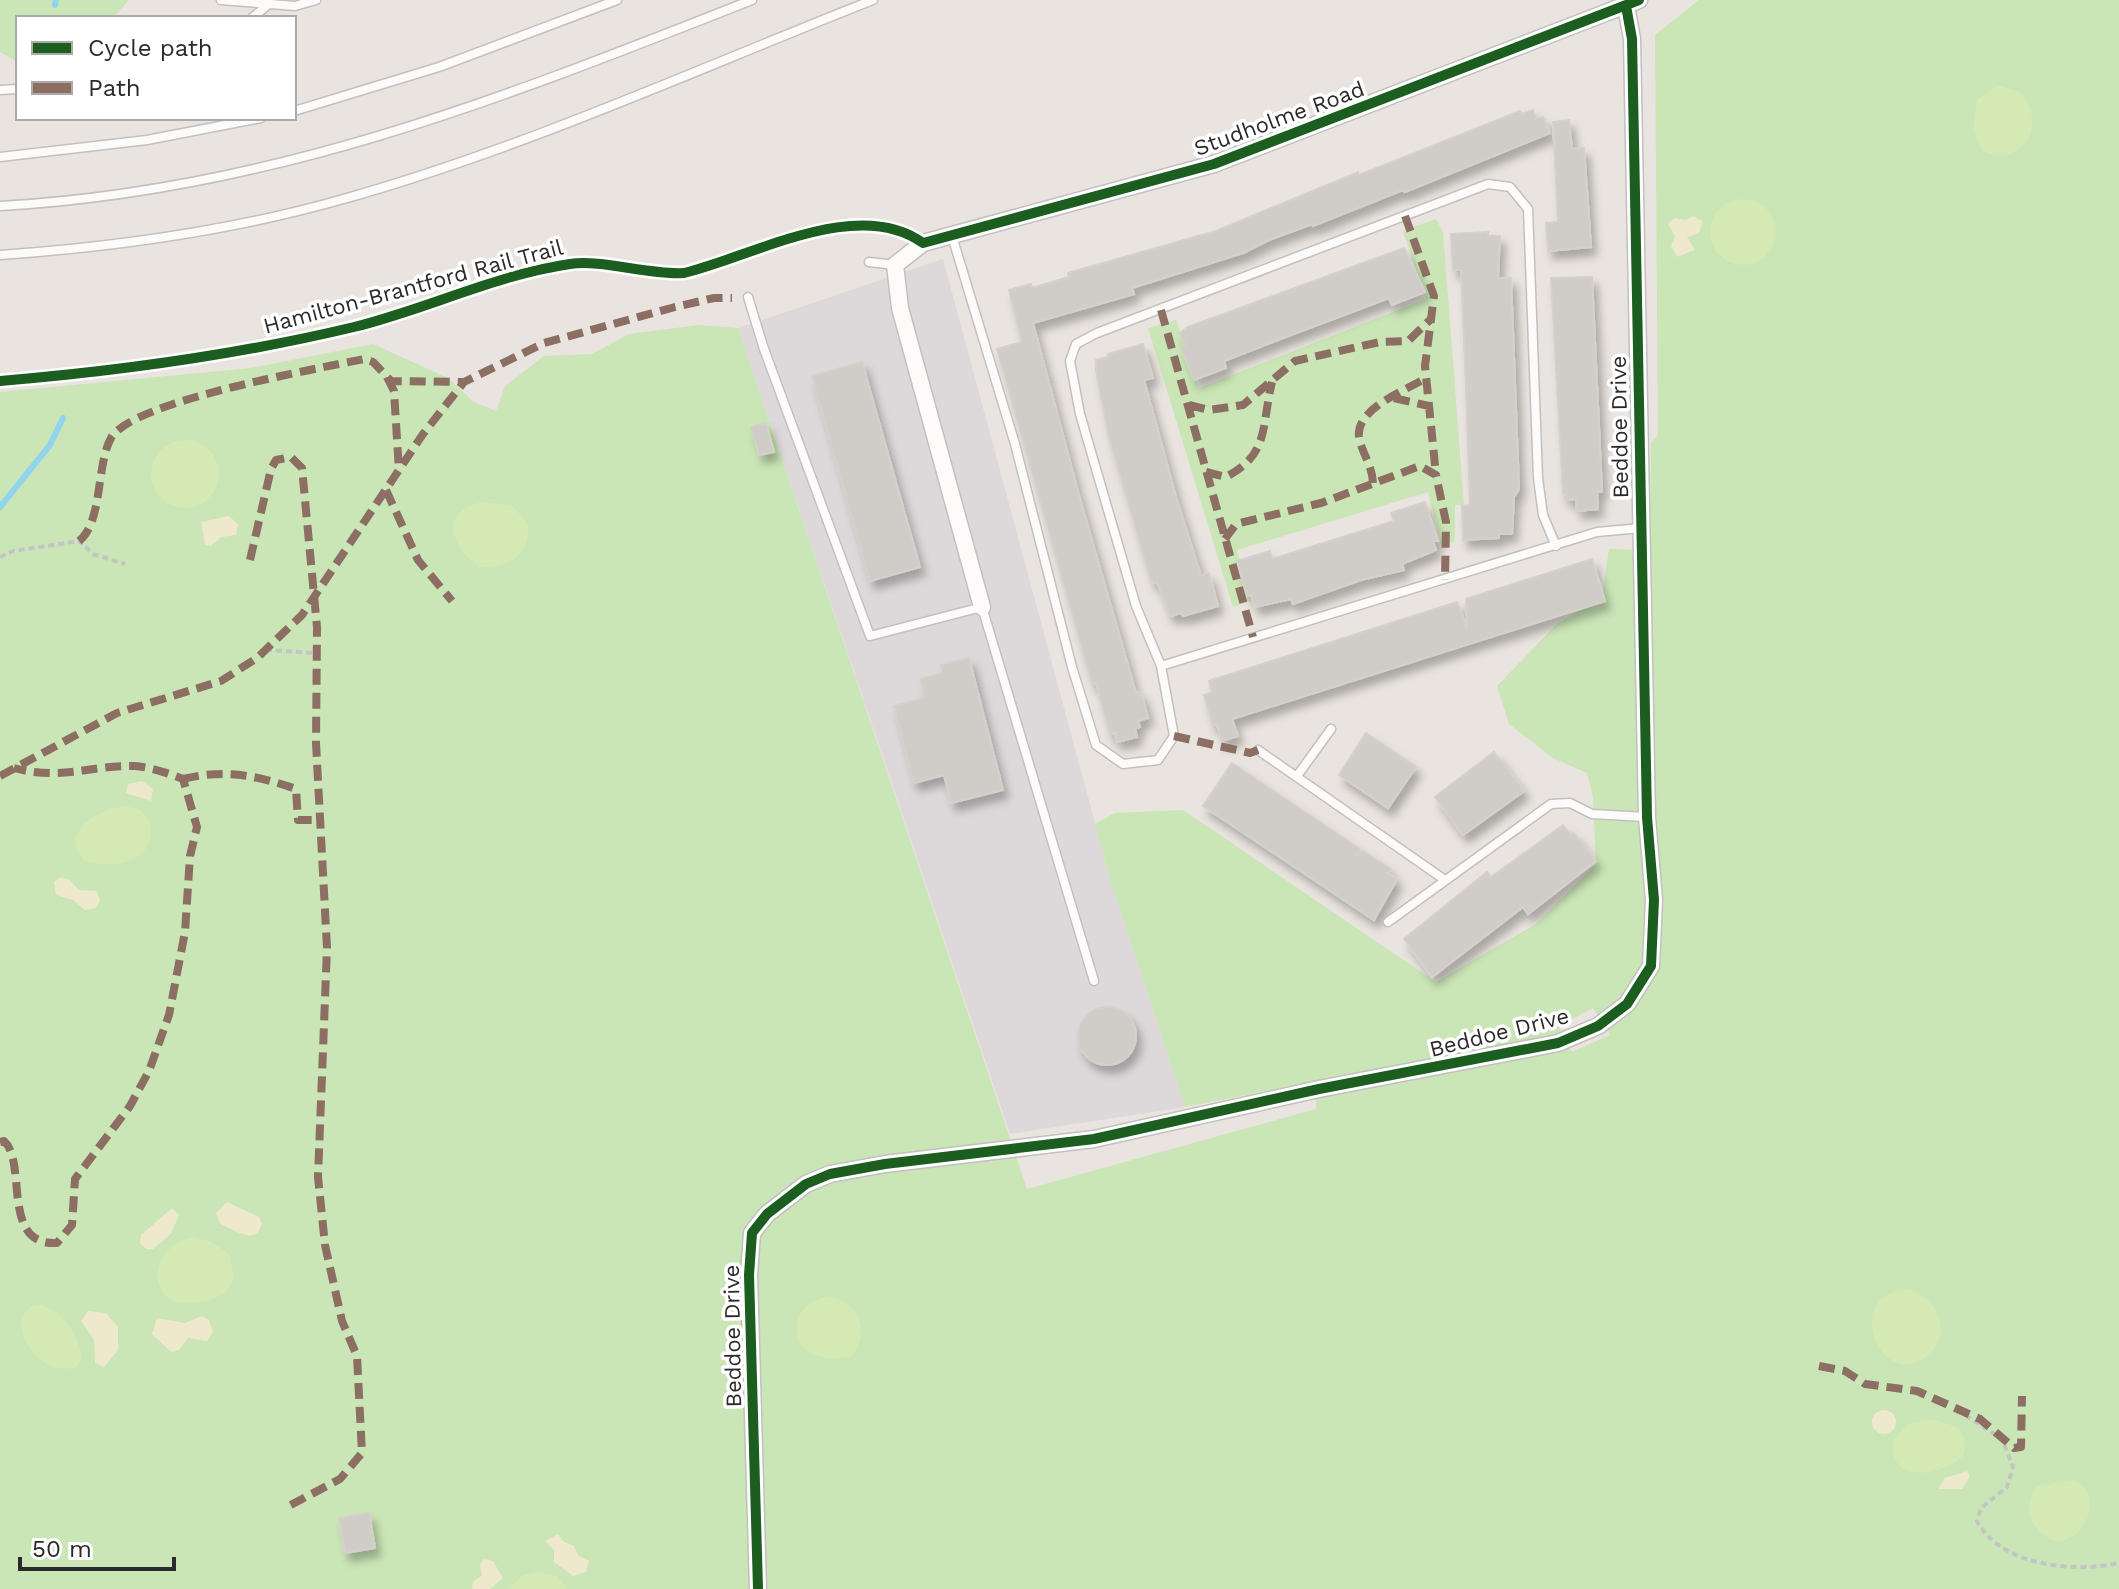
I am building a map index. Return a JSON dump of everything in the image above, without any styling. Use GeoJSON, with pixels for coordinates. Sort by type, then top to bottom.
{"type":"FeatureCollection","features":[{"type":"Feature","properties":{"kind":"street","name":"Studholme Road"},"geometry":{"type":"LineString","coordinates":[[895,265],[923,243],[1214,164],[1633,3]]}},
{"type":"Feature","properties":{"kind":"street","name":"Beddoe Drive"},"geometry":{"type":"LineString","coordinates":[[758,1589],[749,1275],[752,1233],[785,1198],[830,1174],[885,1164],[1094,1139],[1319,1089],[1544,1046],[1598,1026],[1627,1004],[1651,966],[1654,900],[1647,817],[1633,3]]}},
{"type":"Feature","properties":{"kind":"street"},"geometry":{"type":"LineString","coordinates":[[895,265],[900,308],[982,607]]}},
{"type":"Feature","properties":{"kind":"lane"},"geometry":{"type":"LineString","coordinates":[[221,0],[295,6],[316,0]]}},
{"type":"Feature","properties":{"kind":"lane"},"geometry":{"type":"LineString","coordinates":[[296,110],[439,67],[617,0]]}},
{"type":"Feature","properties":{"kind":"lane"},"geometry":{"type":"LineString","coordinates":[[0,206],[111,195],[326,153],[468,109],[752,0]]}},
{"type":"Feature","properties":{"kind":"lane"},"geometry":{"type":"LineString","coordinates":[[0,255],[155,238],[338,201],[457,164],[873,0]]}},
{"type":"Feature","properties":{"kind":"lane"},"geometry":{"type":"LineString","coordinates":[[254,16],[271,2]]}},
{"type":"Feature","properties":{"kind":"lane"},"geometry":{"type":"LineString","coordinates":[[0,157],[147,140],[251,120]]}},
{"type":"Feature","properties":{"kind":"lane"},"geometry":{"type":"LineString","coordinates":[[952,236],[1015,444],[1072,667],[1096,745],[1123,764],[1158,760],[1174,736],[1161,666],[1136,606],[1080,414],[1070,361],[1076,344],[1097,333],[1488,184],[1510,187],[1528,209],[1538,478],[1543,515],[1556,546]]}},
{"type":"Feature","properties":{"kind":"lane"},"geometry":{"type":"LineString","coordinates":[[869,262],[895,265]]}},
{"type":"Feature","properties":{"kind":"lane"},"geometry":{"type":"LineString","coordinates":[[748,297],[764,349],[870,636],[982,607],[1094,981]]}},
{"type":"Feature","properties":{"kind":"lane"},"geometry":{"type":"LineString","coordinates":[[1161,666],[1597,532],[1641,528]]}},
{"type":"Feature","properties":{"kind":"lane"},"geometry":{"type":"LineString","coordinates":[[1297,776],[1331,729]]}},
{"type":"Feature","properties":{"kind":"lane"},"geometry":{"type":"LineString","coordinates":[[1258,750],[1445,880]]}},
{"type":"Feature","properties":{"kind":"lane"},"geometry":{"type":"LineString","coordinates":[[1388,922],[1551,804],[1570,803],[1592,814],[1647,817]]}},
{"type":"Feature","properties":{"kind":"path"},"geometry":{"type":"LineString","coordinates":[[0,557],[13,551],[79,541],[93,554],[125,564]]}},
{"type":"Feature","properties":{"kind":"path"},"geometry":{"type":"LineString","coordinates":[[266,650],[316,653]]}},
{"type":"Feature","properties":{"kind":"path"},"geometry":{"type":"LineString","coordinates":[[1957,1410],[2002,1439],[2013,1467],[2007,1487],[1981,1508],[1977,1521],[1984,1534],[2002,1547],[2053,1566],[2074,1569],[2119,1563]]}},
{"type":"Feature","properties":{"kind":"shaded area"},"geometry":{"type":"Polygon","coordinates":[[[943,259],[1111,882],[1185,1107],[1010,1134],[738,328],[943,259]]]}},
{"type":"Feature","properties":{"kind":"green space"},"geometry":{"type":"Polygon","coordinates":[[[0,0],[129,0],[115,16],[16,16],[16,61],[0,52],[0,0]]]}},
{"type":"Feature","properties":{"kind":"green space"},"geometry":{"type":"Polygon","coordinates":[[[1699,0],[2119,0],[2119,1589],[0,1589],[0,392],[251,368],[373,344],[448,378],[474,402],[496,411],[505,386],[544,356],[592,354],[629,334],[699,325],[738,328],[1027,1189],[1316,1109],[1316,1081],[1185,1107],[1095,824],[1115,813],[1183,810],[1436,982],[1536,924],[1596,864],[1593,797],[1587,773],[1553,758],[1509,724],[1497,686],[1557,624],[1602,597],[1609,549],[1650,550],[1651,442],[1658,435],[1655,35],[1699,0]],[[1593,1008],[1559,1026],[1572,1052],[1610,1035],[1593,1008]]]}},
{"type":"Feature","properties":{"kind":"green space"},"geometry":{"type":"Polygon","coordinates":[[[1998,85],[2022,93],[2032,119],[2027,141],[2020,149],[1997,154],[1982,151],[1973,130],[1977,100],[1998,85]]]}},
{"type":"Feature","properties":{"kind":"green space"},"geometry":{"type":"Polygon","coordinates":[[[1749,199],[1767,208],[1774,219],[1774,245],[1767,256],[1756,263],[1737,265],[1719,256],[1712,245],[1710,226],[1719,208],[1730,201],[1749,199]]]}},
{"type":"Feature","properties":{"kind":"green space"},"geometry":{"type":"Polygon","coordinates":[[[1436,219],[1443,232],[1464,505],[1455,505],[1455,542],[1441,544],[1428,492],[1237,550],[1251,601],[1233,607],[1148,328],[1176,320],[1199,388],[1426,299],[1403,231],[1436,219]]]}},
{"type":"Feature","properties":{"kind":"green space"},"geometry":{"type":"Polygon","coordinates":[[[185,440],[209,450],[219,474],[209,498],[185,508],[161,498],[151,474],[161,450],[185,440]]]}},
{"type":"Feature","properties":{"kind":"green space"},"geometry":{"type":"Polygon","coordinates":[[[482,502],[512,505],[528,524],[526,544],[521,552],[499,566],[479,567],[461,550],[456,540],[454,522],[459,514],[482,502]]]}},
{"type":"Feature","properties":{"kind":"green space"},"geometry":{"type":"Polygon","coordinates":[[[126,806],[141,810],[150,822],[147,847],[140,855],[120,863],[84,861],[74,845],[80,829],[101,813],[126,806]]]}},
{"type":"Feature","properties":{"kind":"green space"},"geometry":{"type":"Polygon","coordinates":[[[193,1237],[212,1242],[229,1254],[234,1278],[224,1293],[208,1300],[172,1301],[163,1293],[159,1283],[160,1263],[173,1246],[193,1237]]]}},
{"type":"Feature","properties":{"kind":"green space"},"geometry":{"type":"Polygon","coordinates":[[[1909,1289],[1933,1307],[1941,1325],[1940,1334],[1931,1352],[1914,1363],[1898,1363],[1884,1354],[1875,1340],[1872,1323],[1875,1307],[1887,1295],[1909,1289]]]}},
{"type":"Feature","properties":{"kind":"green space"},"geometry":{"type":"Polygon","coordinates":[[[825,1297],[846,1303],[858,1317],[861,1336],[852,1356],[829,1358],[802,1347],[796,1328],[799,1315],[809,1303],[825,1297]]]}},
{"type":"Feature","properties":{"kind":"green space"},"geometry":{"type":"Polygon","coordinates":[[[40,1305],[63,1318],[73,1331],[82,1356],[77,1367],[60,1368],[46,1364],[26,1342],[22,1318],[28,1309],[40,1305]]]}},
{"type":"Feature","properties":{"kind":"green space"},"geometry":{"type":"Polygon","coordinates":[[[1934,1419],[1959,1428],[1966,1442],[1963,1456],[1942,1469],[1930,1472],[1907,1470],[1898,1464],[1893,1454],[1893,1440],[1908,1424],[1934,1419]]]}},
{"type":"Feature","properties":{"kind":"green space"},"geometry":{"type":"Polygon","coordinates":[[[2071,1480],[2085,1488],[2090,1500],[2089,1514],[2072,1537],[2060,1541],[2046,1537],[2031,1518],[2029,1504],[2032,1496],[2036,1487],[2071,1480]]]}},
{"type":"Feature","properties":{"kind":"green space"},"geometry":{"type":"Polygon","coordinates":[[[534,1572],[557,1576],[568,1589],[509,1589],[522,1576],[534,1572]]]}},
{"type":"Feature","properties":{"kind":"sand"},"geometry":{"type":"Polygon","coordinates":[[[1694,216],[1703,222],[1699,233],[1687,237],[1695,250],[1677,257],[1671,246],[1675,236],[1668,224],[1674,218],[1686,220],[1694,216]]]}},
{"type":"Feature","properties":{"kind":"sand"},"geometry":{"type":"Polygon","coordinates":[[[229,516],[238,524],[236,535],[221,537],[211,546],[205,545],[201,522],[229,516]]]}},
{"type":"Feature","properties":{"kind":"sand"},"geometry":{"type":"Polygon","coordinates":[[[142,781],[153,789],[151,801],[126,793],[128,784],[142,781]]]}},
{"type":"Feature","properties":{"kind":"sand"},"geometry":{"type":"Polygon","coordinates":[[[61,877],[70,880],[79,890],[97,891],[100,901],[96,908],[85,910],[73,900],[56,895],[54,882],[61,877]]]}},
{"type":"Feature","properties":{"kind":"sand"},"geometry":{"type":"Polygon","coordinates":[[[227,1202],[259,1217],[262,1224],[258,1233],[243,1234],[220,1224],[216,1213],[227,1202]]]}},
{"type":"Feature","properties":{"kind":"sand"},"geometry":{"type":"Polygon","coordinates":[[[172,1208],[179,1215],[171,1234],[153,1249],[146,1249],[140,1243],[141,1235],[172,1208]]]}},
{"type":"Feature","properties":{"kind":"sand"},"geometry":{"type":"Polygon","coordinates":[[[88,1311],[106,1313],[118,1327],[118,1350],[104,1367],[95,1363],[94,1340],[81,1321],[88,1311]]]}},
{"type":"Feature","properties":{"kind":"sand"},"geometry":{"type":"Polygon","coordinates":[[[202,1316],[209,1320],[213,1332],[207,1341],[188,1338],[179,1350],[171,1352],[152,1334],[157,1318],[185,1323],[202,1316]]]}},
{"type":"Feature","properties":{"kind":"sand"},"geometry":{"type":"Polygon","coordinates":[[[1884,1410],[1892,1414],[1896,1422],[1892,1430],[1884,1434],[1876,1430],[1872,1422],[1876,1414],[1884,1410]]]}},
{"type":"Feature","properties":{"kind":"sand"},"geometry":{"type":"Polygon","coordinates":[[[1967,1471],[1970,1476],[1962,1489],[1938,1489],[1945,1478],[1967,1471]]]}},
{"type":"Feature","properties":{"kind":"sand"},"geometry":{"type":"Polygon","coordinates":[[[558,1534],[564,1542],[574,1546],[578,1555],[589,1561],[586,1572],[573,1576],[554,1562],[554,1550],[545,1541],[558,1534]]]}},
{"type":"Feature","properties":{"kind":"sand"},"geometry":{"type":"Polygon","coordinates":[[[484,1559],[493,1561],[503,1578],[490,1589],[472,1589],[473,1582],[482,1575],[480,1565],[484,1559]]]}},
{"type":"Feature","properties":{"kind":"building"},"geometry":{"type":"Polygon","coordinates":[[[1533,110],[1536,119],[1543,117],[1550,133],[1405,192],[1403,190],[1269,240],[1243,253],[1132,288],[1134,294],[1033,323],[1136,693],[1141,692],[1148,718],[1138,721],[1140,727],[1135,728],[1137,737],[1117,742],[1115,733],[1110,734],[1096,682],[1092,683],[997,349],[1022,342],[1009,290],[1031,284],[1032,288],[1069,277],[1068,273],[1216,231],[1358,172],[1359,175],[1520,111],[1522,114],[1533,110]]]}},
{"type":"Feature","properties":{"kind":"building"},"geometry":{"type":"Polygon","coordinates":[[[1569,120],[1572,149],[1584,148],[1591,247],[1548,251],[1546,223],[1558,222],[1553,122],[1569,120]]]}},
{"type":"Feature","properties":{"kind":"building"},"geometry":{"type":"Polygon","coordinates":[[[1488,232],[1488,236],[1500,236],[1498,278],[1511,278],[1519,489],[1514,497],[1512,534],[1463,540],[1462,506],[1470,505],[1466,390],[1461,270],[1453,270],[1451,234],[1488,232]]]}},
{"type":"Feature","properties":{"kind":"building"},"geometry":{"type":"Polygon","coordinates":[[[1404,248],[1425,292],[1392,305],[1389,298],[1283,338],[1224,361],[1226,368],[1194,380],[1181,347],[1185,345],[1180,333],[1188,327],[1404,248]]]}},
{"type":"Feature","properties":{"kind":"building"},"geometry":{"type":"Polygon","coordinates":[[[1592,277],[1602,492],[1597,492],[1598,509],[1577,511],[1576,499],[1567,500],[1567,493],[1563,494],[1551,278],[1592,277]]]}},
{"type":"Feature","properties":{"kind":"building"},"geometry":{"type":"Polygon","coordinates":[[[1143,344],[1153,378],[1144,380],[1176,497],[1201,576],[1209,573],[1218,606],[1183,616],[1182,613],[1170,616],[1157,582],[1154,583],[1150,577],[1109,437],[1096,371],[1096,360],[1143,344]]]}},
{"type":"Feature","properties":{"kind":"building"},"geometry":{"type":"Polygon","coordinates":[[[862,362],[920,567],[870,581],[812,376],[862,362]]]}},
{"type":"Feature","properties":{"kind":"building"},"geometry":{"type":"Polygon","coordinates":[[[766,423],[774,452],[759,455],[751,427],[766,423]]]}},
{"type":"Feature","properties":{"kind":"building"},"geometry":{"type":"Polygon","coordinates":[[[1425,502],[1438,541],[1433,541],[1436,550],[1402,564],[1404,570],[1361,580],[1293,604],[1291,599],[1255,607],[1251,595],[1247,596],[1237,561],[1270,551],[1272,559],[1394,521],[1391,513],[1425,502]]]}},
{"type":"Feature","properties":{"kind":"building"},"geometry":{"type":"Polygon","coordinates":[[[1592,559],[1605,601],[1232,719],[1238,736],[1222,741],[1217,724],[1213,725],[1204,695],[1212,692],[1209,681],[1457,602],[1467,627],[1466,599],[1592,559]]]}},
{"type":"Feature","properties":{"kind":"building"},"geometry":{"type":"Polygon","coordinates":[[[969,658],[1003,790],[951,803],[944,775],[914,783],[894,706],[925,698],[921,679],[943,673],[941,665],[969,658]]]}},
{"type":"Feature","properties":{"kind":"building"},"geometry":{"type":"Polygon","coordinates":[[[1366,733],[1416,767],[1388,808],[1339,775],[1366,733]]]}},
{"type":"Feature","properties":{"kind":"building"},"geometry":{"type":"Polygon","coordinates":[[[1494,752],[1524,791],[1463,835],[1435,797],[1494,752]]]}},
{"type":"Feature","properties":{"kind":"building"},"geometry":{"type":"Polygon","coordinates":[[[1232,763],[1360,849],[1355,857],[1363,851],[1391,869],[1388,873],[1397,879],[1374,920],[1203,806],[1232,763]]]}},
{"type":"Feature","properties":{"kind":"building"},"geometry":{"type":"Polygon","coordinates":[[[1563,825],[1571,835],[1574,833],[1596,861],[1528,914],[1523,907],[1432,977],[1404,939],[1487,872],[1491,877],[1563,825]]]}},
{"type":"Feature","properties":{"kind":"building"},"geometry":{"type":"Polygon","coordinates":[[[1107,1007],[1118,1009],[1127,1016],[1134,1025],[1134,1047],[1127,1056],[1118,1063],[1107,1065],[1096,1063],[1087,1056],[1080,1047],[1078,1036],[1080,1025],[1087,1016],[1096,1009],[1107,1007]]]}},
{"type":"Feature","properties":{"kind":"building"},"geometry":{"type":"Polygon","coordinates":[[[369,1513],[375,1548],[345,1553],[339,1518],[369,1513]]]}},
{"type":"Feature","properties":{"kind":"waterway"},"geometry":{"type":"LineString","coordinates":[[55,5],[56,0]]}},
{"type":"Feature","properties":{"kind":"waterway"},"geometry":{"type":"LineString","coordinates":[[0,507],[50,445],[63,418]]}},
{"type":"Feature","properties":{"kind":"marked path"},"geometry":{"type":"LineString","coordinates":[[1405,216],[1434,296],[1425,366],[1436,475]]}},
{"type":"Feature","properties":{"kind":"marked path"},"geometry":{"type":"LineString","coordinates":[[0,776],[117,713],[221,681],[257,658],[302,615],[423,434],[464,382],[544,343],[675,307],[714,298],[732,298]]}},
{"type":"Feature","properties":{"kind":"marked path"},"geometry":{"type":"LineString","coordinates":[[1161,310],[1253,637]]}},
{"type":"Feature","properties":{"kind":"marked path"},"geometry":{"type":"LineString","coordinates":[[1189,405],[1209,410],[1243,405],[1295,361],[1380,342],[1408,341],[1431,319]]}},
{"type":"Feature","properties":{"kind":"marked path"},"geometry":{"type":"LineString","coordinates":[[79,541],[92,521],[106,449],[111,438],[126,424],[153,411],[228,388],[364,359],[373,362],[391,381],[464,382]]}},
{"type":"Feature","properties":{"kind":"marked path"},"geometry":{"type":"LineString","coordinates":[[387,377],[394,391],[399,471]]}},
{"type":"Feature","properties":{"kind":"marked path"},"geometry":{"type":"LineString","coordinates":[[1373,483],[1360,442],[1359,431],[1363,420],[1381,403],[1426,378]]}},
{"type":"Feature","properties":{"kind":"marked path"},"geometry":{"type":"LineString","coordinates":[[1206,472],[1226,477],[1250,459],[1261,438],[1272,382]]}},
{"type":"Feature","properties":{"kind":"marked path"},"geometry":{"type":"LineString","coordinates":[[1394,398],[1429,406]]}},
{"type":"Feature","properties":{"kind":"marked path"},"geometry":{"type":"LineString","coordinates":[[250,560],[271,469],[276,460],[291,457],[302,468],[317,627],[316,743],[327,948],[318,1177],[325,1245],[342,1321],[357,1356],[362,1453],[340,1479],[287,1507]]}},
{"type":"Feature","properties":{"kind":"marked path"},"geometry":{"type":"LineString","coordinates":[[1225,539],[1236,524],[1321,503],[1420,466],[1436,475],[1446,522],[1445,580]]}},
{"type":"Feature","properties":{"kind":"marked path"},"geometry":{"type":"LineString","coordinates":[[386,490],[418,560],[452,601]]}},
{"type":"Feature","properties":{"kind":"marked path"},"geometry":{"type":"LineString","coordinates":[[1174,736],[1250,753],[1258,750]]}},
{"type":"Feature","properties":{"kind":"marked path"},"geometry":{"type":"LineString","coordinates":[[0,1142],[4,1141],[11,1152],[18,1201],[28,1231],[39,1240],[57,1243],[72,1225],[75,1179],[130,1106],[149,1071],[169,1015],[185,932],[190,856],[197,827],[183,779],[165,773],[134,766],[62,773],[14,768]]}},
{"type":"Feature","properties":{"kind":"marked path"},"geometry":{"type":"LineString","coordinates":[[183,779],[226,774],[281,784],[296,789],[298,820],[319,820]]}},
{"type":"Feature","properties":{"kind":"marked path"},"geometry":{"type":"LineString","coordinates":[[1819,1366],[1845,1371],[1865,1384],[1917,1391],[1980,1419],[2014,1448],[2021,1447],[2022,1396]]}},
{"type":"Feature","properties":{"kind":"cycle path","name":"Hamilton-Brantford Rail Trail"},"geometry":{"type":"LineString","coordinates":[[0,381],[178,361],[310,337],[381,320],[515,276],[570,264],[684,273],[805,234],[837,227],[868,225],[897,230],[923,243],[1214,164],[1639,0]]}},
{"type":"Feature","properties":{"kind":"cycle path"},"geometry":{"type":"LineString","coordinates":[[758,1589],[749,1275],[752,1233],[767,1214],[806,1184],[830,1174],[885,1164],[1094,1139],[1319,1089],[1558,1043],[1598,1026],[1627,1004],[1651,966],[1654,900],[1647,817],[1632,39],[1626,6]]}}]}
